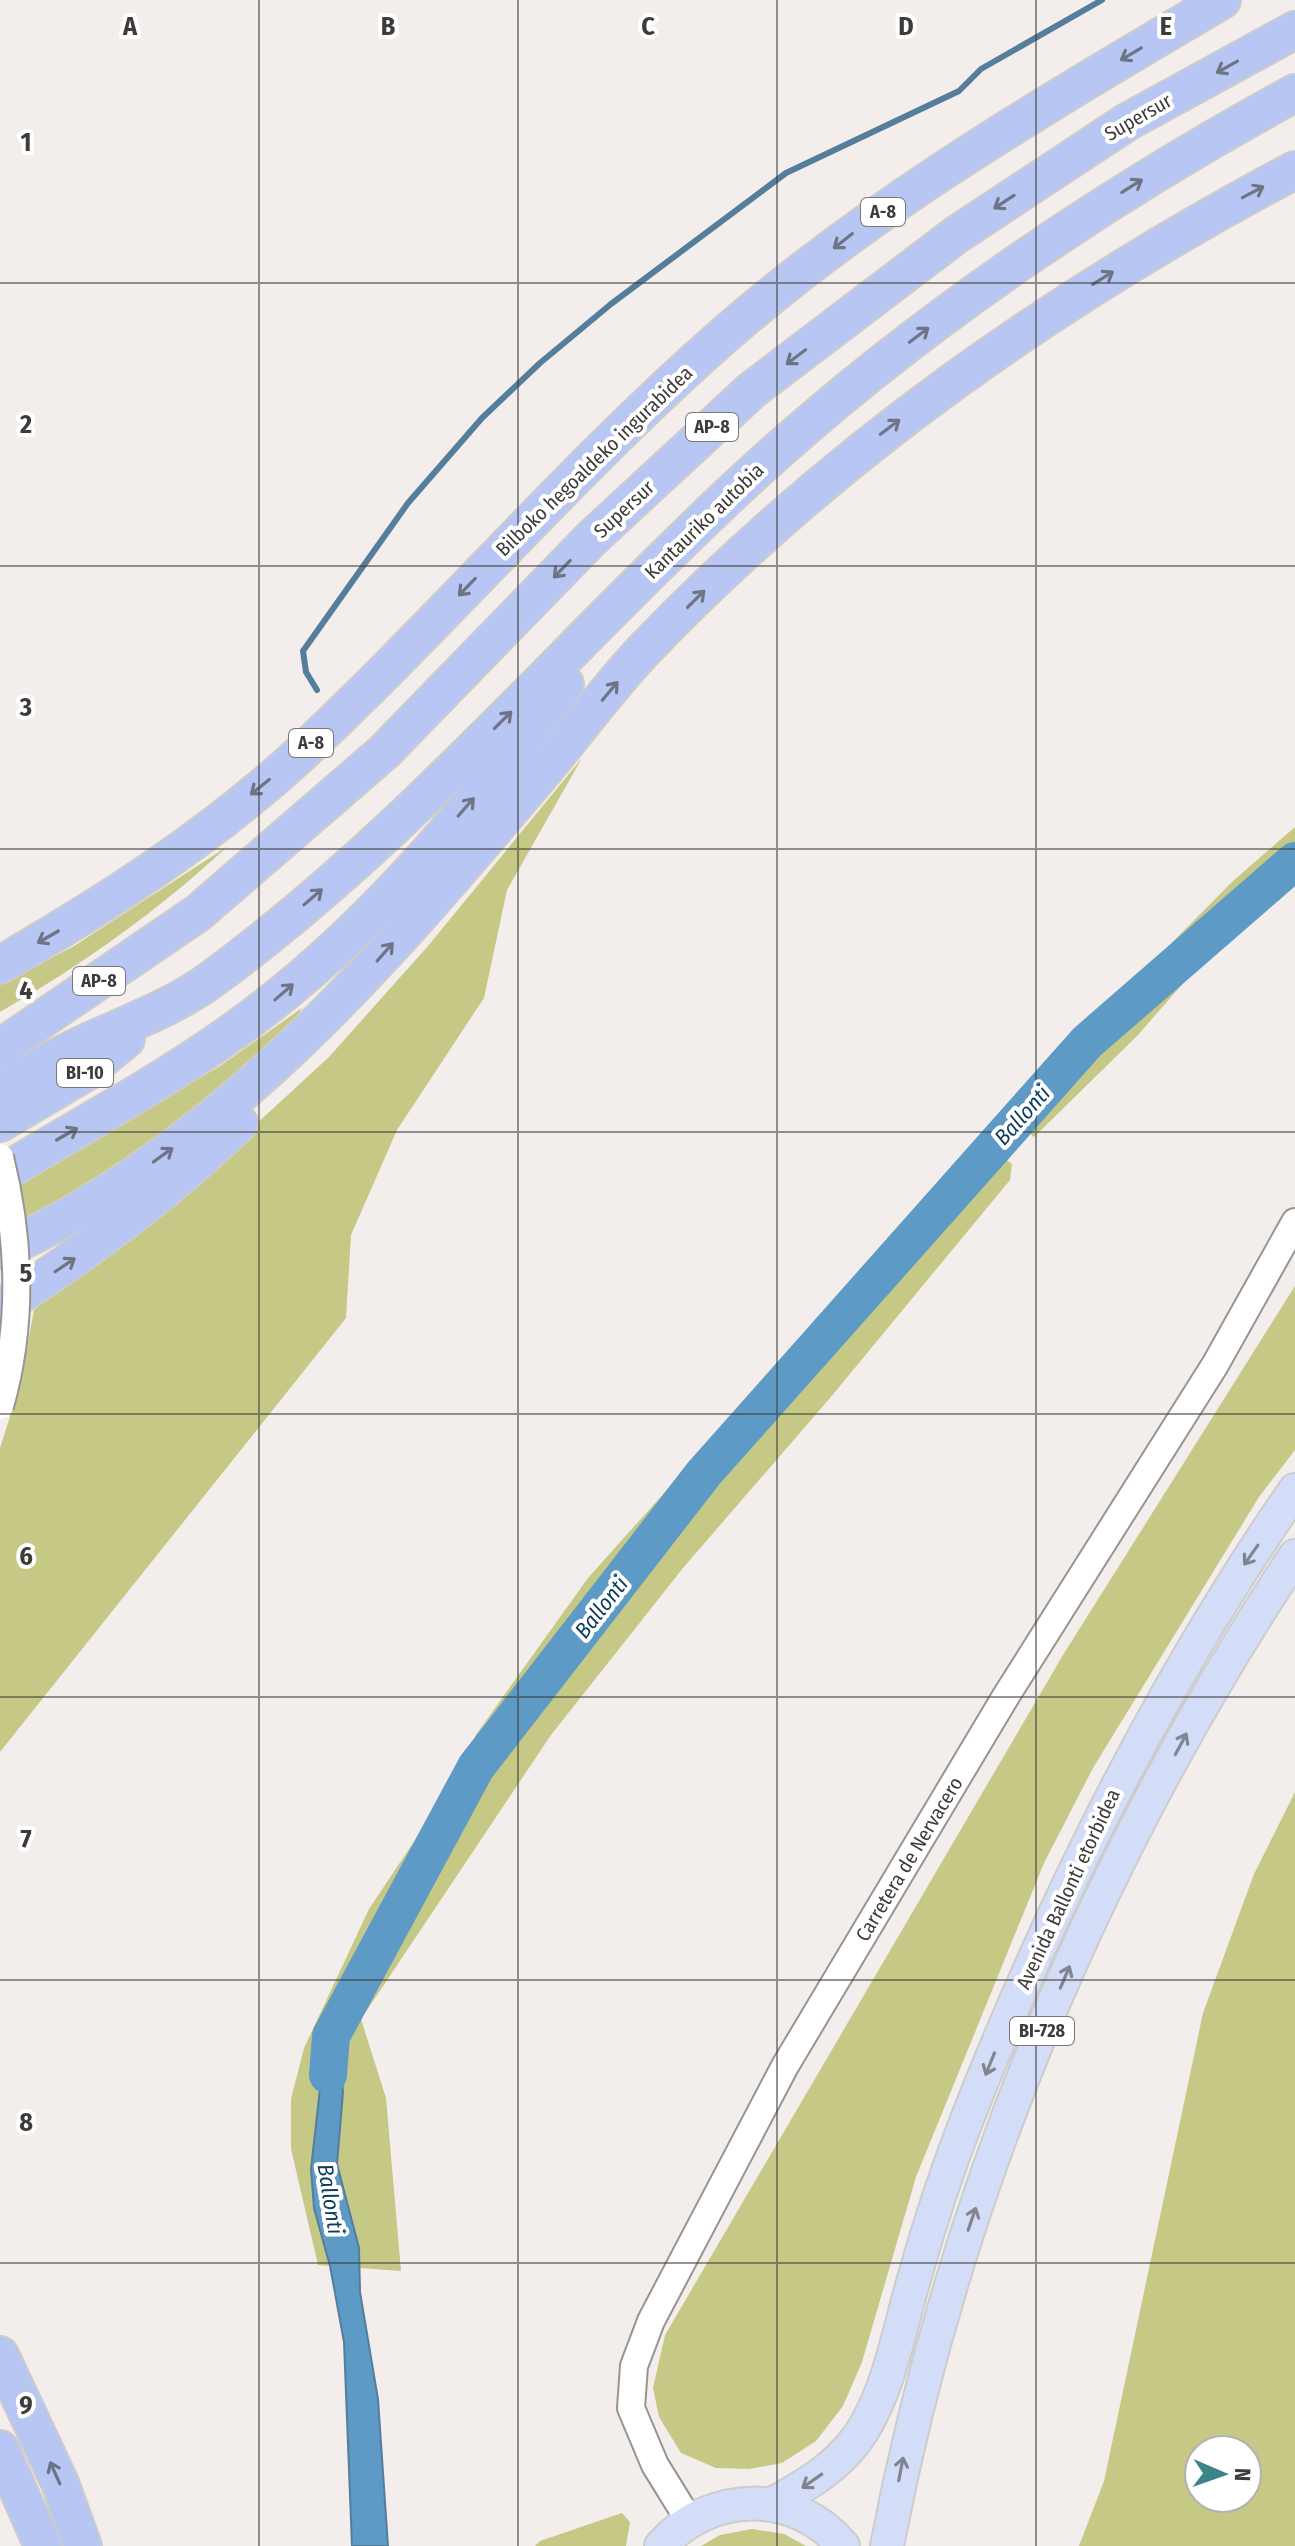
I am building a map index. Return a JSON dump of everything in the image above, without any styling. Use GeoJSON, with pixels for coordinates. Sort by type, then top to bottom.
{"type":"FeatureCollection","features":[{"type":"Feature","properties":{"kind":"highway","name":"Bilboko hegoaldeko ingurabidea"},"geometry":{"type":"LineString","coordinates":[[0,965],[111,899],[203,834],[293,760],[387,670],[578,470],[724,335],[856,230],[1034,112],[1222,0]]}},
{"type":"Feature","properties":{"kind":"highway","name":"Supersur"},"geometry":{"type":"LineString","coordinates":[[0,1048],[198,913],[384,752],[592,538],[752,390],[969,226],[1127,122],[1295,30]]}},
{"type":"Feature","properties":{"kind":"highway","name":"Kantauriko autobia"},"geometry":{"type":"LineString","coordinates":[[161,1010],[209,981],[288,920],[417,806],[651,571],[807,425],[990,280],[1056,234],[1187,152],[1295,93]]}},
{"type":"Feature","properties":{"kind":"highway"},"geometry":{"type":"LineString","coordinates":[[0,1251],[91,1203],[146,1167],[249,1088],[334,1011],[540,776],[640,654],[815,487],[975,362],[1046,314],[1191,225],[1295,170]]}},
{"type":"Feature","properties":{"kind":"highway"},"geometry":{"type":"LineString","coordinates":[[0,1175],[139,1093],[229,1035],[268,1006],[349,933],[404,878],[512,755],[651,571]]}},
{"type":"Feature","properties":{"kind":"highway","name":"AP-8"},"geometry":{"type":"LineString","coordinates":[[0,1089],[73,1049],[161,1010]]}},
{"type":"Feature","properties":{"kind":"highway","name":"BI-10"},"geometry":{"type":"LineString","coordinates":[[0,1123],[86,1072],[161,1010]]}},
{"type":"Feature","properties":{"kind":"highway"},"geometry":{"type":"LineString","coordinates":[[0,1308],[88,1249],[211,1150],[320,1043],[334,1011]]}},
{"type":"Feature","properties":{"kind":"highway"},"geometry":{"type":"LineString","coordinates":[[0,2355],[60,2483],[83,2546]]}},
{"type":"Feature","properties":{"kind":"highway"},"geometry":{"type":"LineString","coordinates":[[0,2449],[43,2546]]}},
{"type":"Feature","properties":{"kind":"main road","name":"Avenida Ballonti etorbidea"},"geometry":{"type":"LineString","coordinates":[[772,2504],[812,2483],[848,2450],[866,2426],[882,2393],[923,2248],[968,2117],[1076,1863],[1166,1693],[1241,1568],[1295,1490]]}},
{"type":"Feature","properties":{"kind":"main road","name":"Avenida Ballonti etorbidea"},"geometry":{"type":"LineString","coordinates":[[887,2546],[906,2445],[928,2365],[964,2242],[1020,2083],[1110,1880],[1242,1636],[1295,1556]]}},
{"type":"Feature","properties":{"kind":"main road","name":"BI-728"},"geometry":{"type":"LineString","coordinates":[[661,2546],[689,2520],[715,2508],[743,2503],[772,2504],[805,2514],[833,2534],[843,2546]]}},
{"type":"Feature","properties":{"kind":"street"},"geometry":{"type":"LineString","coordinates":[[0,1157],[12,1220],[16,1309],[13,1351],[0,1406]]}},
{"type":"Feature","properties":{"kind":"street","name":"Carretera de Nervacero"},"geometry":{"type":"LineString","coordinates":[[689,2520],[655,2465],[631,2408],[634,2366],[651,2321],[785,2066],[1006,1696],[1215,1365],[1295,1222]]}},
{"type":"Feature","properties":{"kind":"green space"},"geometry":{"type":"Polygon","coordinates":[[[582,758],[507,890],[484,998],[397,1130],[351,1235],[346,1318],[0,1752],[0,1448],[20,1385],[34,1310],[231,1147],[329,1057],[428,946],[582,758]]]}},
{"type":"Feature","properties":{"kind":"green space"},"geometry":{"type":"Polygon","coordinates":[[[1295,827],[1295,883],[1208,955],[1137,1036],[1034,1137],[1004,1112],[1233,881],[1295,827]]]}},
{"type":"Feature","properties":{"kind":"green space"},"geometry":{"type":"Polygon","coordinates":[[[228,846],[118,936],[0,1012],[0,985],[74,946],[228,846]]]}},
{"type":"Feature","properties":{"kind":"green space"},"geometry":{"type":"Polygon","coordinates":[[[302,1008],[290,1029],[174,1133],[19,1230],[11,1190],[220,1066],[302,1008]]]}},
{"type":"Feature","properties":{"kind":"green space"},"geometry":{"type":"Polygon","coordinates":[[[980,1140],[1012,1164],[1010,1180],[830,1398],[683,1568],[551,1735],[361,2019],[386,2098],[401,2271],[318,2265],[291,2149],[291,2099],[304,2048],[369,1909],[475,1750],[475,1736],[588,1578],[980,1140]]]}},
{"type":"Feature","properties":{"kind":"green space"},"geometry":{"type":"Polygon","coordinates":[[[1295,1286],[1295,1450],[1259,1497],[1093,1768],[1044,1863],[916,2177],[862,2362],[843,2406],[816,2441],[782,2463],[749,2469],[716,2468],[681,2453],[659,2417],[653,2388],[665,2335],[1063,1655],[1295,1286]]]}},
{"type":"Feature","properties":{"kind":"green space"},"geometry":{"type":"Polygon","coordinates":[[[1295,1792],[1295,2546],[1079,2546],[1104,2481],[1203,2013],[1254,1874],[1295,1792]]]}},
{"type":"Feature","properties":{"kind":"green space"},"geometry":{"type":"Polygon","coordinates":[[[622,2513],[630,2522],[626,2546],[535,2546],[540,2541],[622,2513]]]}},
{"type":"Feature","properties":{"kind":"green space"},"geometry":{"type":"Polygon","coordinates":[[[752,2529],[784,2534],[806,2546],[701,2546],[720,2535],[752,2529]]]}},
{"type":"Feature","properties":{"kind":"water"},"geometry":{"type":"Polygon","coordinates":[[[337,2024],[343,2092],[337,2164],[359,2248],[360,2292],[378,2399],[388,2546],[352,2546],[344,2342],[330,2266],[314,2208],[311,2169],[322,2071],[337,2024]]]}},
{"type":"Feature","properties":{"kind":"waterway"},"geometry":{"type":"LineString","coordinates":[[317,690],[306,672],[303,651],[408,503],[482,418],[540,363],[611,304],[786,173],[959,91],[981,69],[1102,0]]}},
{"type":"Feature","properties":{"kind":"waterway","name":"Ballonti"},"geometry":{"type":"LineString","coordinates":[[328,2075],[331,2036],[476,1767],[704,1473],[1087,1042],[1295,861]]}}]}
